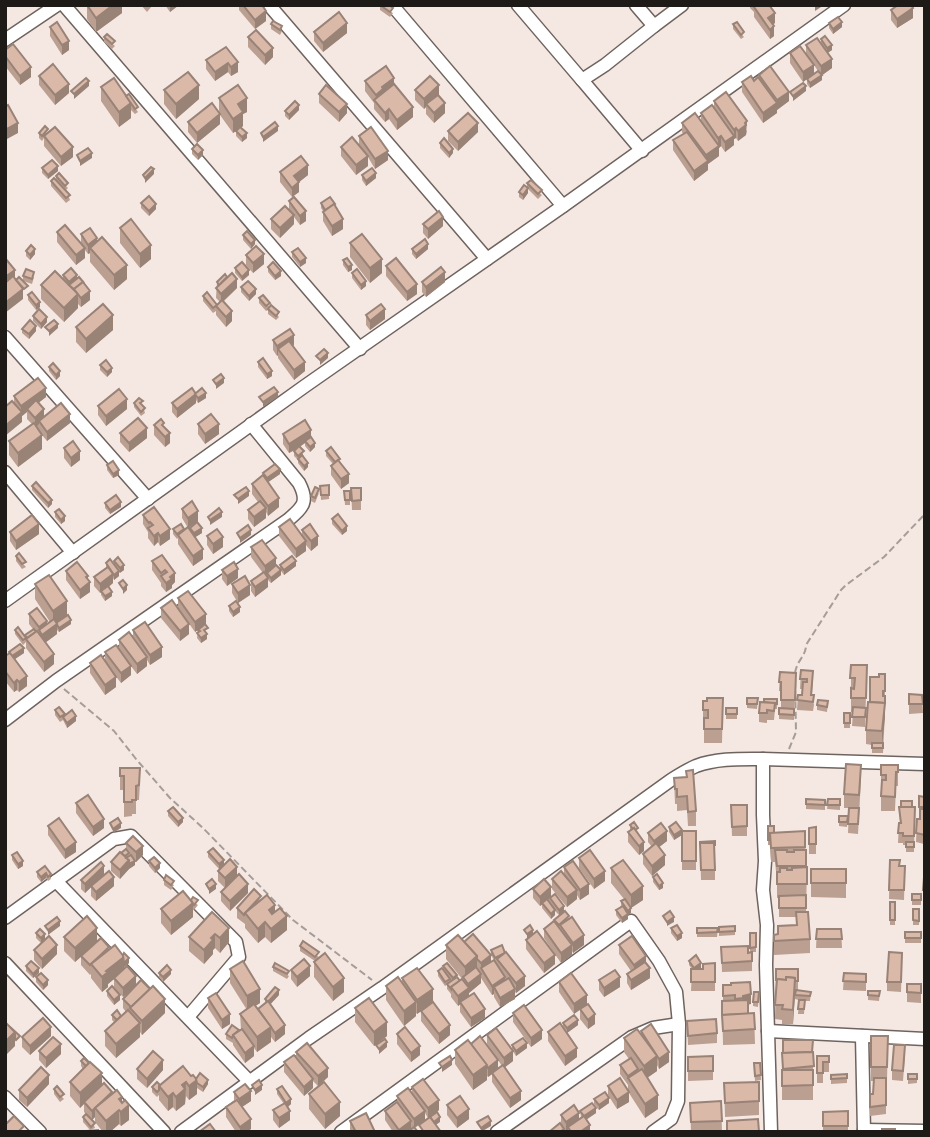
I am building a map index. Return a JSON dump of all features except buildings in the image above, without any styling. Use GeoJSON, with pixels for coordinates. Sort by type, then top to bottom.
{"type":"FeatureCollection","features":[{"type":"Feature","properties":{"kind":"street"},"geometry":{"type":"LineString","coordinates":[[5,40],[57,5]]}},
{"type":"Feature","properties":{"kind":"street"},"geometry":{"type":"LineString","coordinates":[[64,5],[360,349]]}},
{"type":"Feature","properties":{"kind":"street"},"geometry":{"type":"LineString","coordinates":[[269,5],[487,260]]}},
{"type":"Feature","properties":{"kind":"street"},"geometry":{"type":"LineString","coordinates":[[392,5],[563,206]]}},
{"type":"Feature","properties":{"kind":"street"},"geometry":{"type":"LineString","coordinates":[[518,5],[642,150]]}},
{"type":"Feature","properties":{"kind":"street"},"geometry":{"type":"LineString","coordinates":[[636,5],[654,26]]}},
{"type":"Feature","properties":{"kind":"street"},"geometry":{"type":"LineString","coordinates":[[582,80],[682,5]]}},
{"type":"Feature","properties":{"kind":"street"},"geometry":{"type":"LineString","coordinates":[[5,601],[844,5]]}},
{"type":"Feature","properties":{"kind":"street"},"geometry":{"type":"LineString","coordinates":[[5,337],[148,499]]}},
{"type":"Feature","properties":{"kind":"street"},"geometry":{"type":"LineString","coordinates":[[5,720],[56,681],[288,520],[303,506],[305,498],[299,483],[251,425]]}},
{"type":"Feature","properties":{"kind":"street"},"geometry":{"type":"LineString","coordinates":[[5,472],[73,553]]}},
{"type":"Feature","properties":{"kind":"street"},"geometry":{"type":"LineString","coordinates":[[763,759],[763,890],[767,925],[771,1132]]}},
{"type":"Feature","properties":{"kind":"street"},"geometry":{"type":"LineString","coordinates":[[181,1132],[671,780],[698,765],[713,761],[763,759],[925,764]]}},
{"type":"Feature","properties":{"kind":"street"},"geometry":{"type":"LineString","coordinates":[[5,918],[114,839],[131,836],[236,942],[240,957],[188,1017]]}},
{"type":"Feature","properties":{"kind":"street"},"geometry":{"type":"LineString","coordinates":[[56,881],[249,1081]]}},
{"type":"Feature","properties":{"kind":"street"},"geometry":{"type":"LineString","coordinates":[[341,1132],[631,921],[676,992],[679,1024],[678,1101],[671,1119],[653,1132]]}},
{"type":"Feature","properties":{"kind":"street"},"geometry":{"type":"LineString","coordinates":[[5,963],[164,1132]]}},
{"type":"Feature","properties":{"kind":"street"},"geometry":{"type":"LineString","coordinates":[[497,1132],[632,1037],[653,1028],[679,1024]]}},
{"type":"Feature","properties":{"kind":"street"},"geometry":{"type":"LineString","coordinates":[[768,1031],[925,1039]]}},
{"type":"Feature","properties":{"kind":"street"},"geometry":{"type":"LineString","coordinates":[[862,1036],[864,1131],[925,1132]]}},
{"type":"Feature","properties":{"kind":"street"},"geometry":{"type":"LineString","coordinates":[[5,1097],[40,1132]]}},
{"type":"Feature","properties":{"kind":"path"},"geometry":{"type":"LineString","coordinates":[[784,759],[796,732],[795,671],[798,661],[806,651],[806,645],[846,585],[884,557],[925,514]]}},
{"type":"Feature","properties":{"kind":"path"},"geometry":{"type":"LineString","coordinates":[[56,681],[114,731],[170,798],[293,920],[382,988]]}}]}
